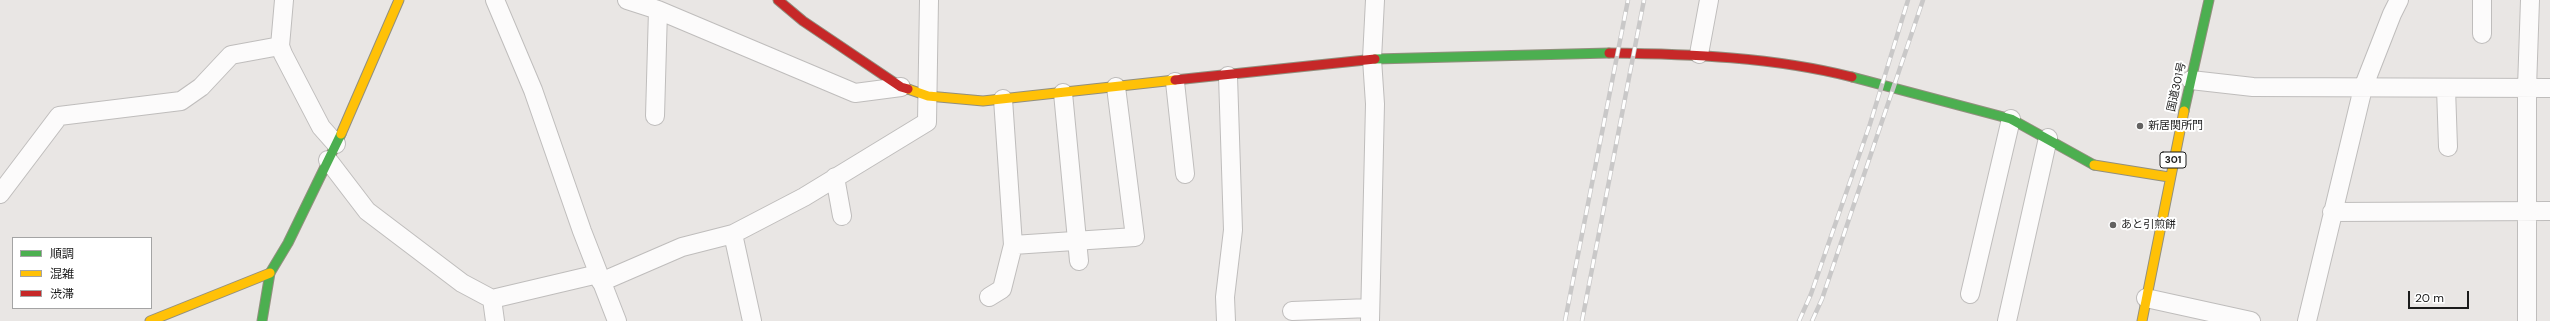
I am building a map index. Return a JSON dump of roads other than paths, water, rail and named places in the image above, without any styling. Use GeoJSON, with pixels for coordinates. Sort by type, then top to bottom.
{"type":"FeatureCollection","features":[{"type":"Feature","properties":{"kind":"main road"},"geometry":{"type":"LineString","coordinates":[[262,321],[270,273],[288,243],[336,144],[400,0]]}},
{"type":"Feature","properties":{"kind":"main road"},"geometry":{"type":"LineString","coordinates":[[778,0],[803,21],[901,87],[928,96],[983,101],[1175,82],[1372,59],[1596,53],[1699,54],[1824,70],[2010,119],[2048,138],[2090,164],[2169,177]]}},
{"type":"Feature","properties":{"kind":"main road","name":"国道301号"},"geometry":{"type":"LineString","coordinates":[[2142,321],[2169,177],[2209,0]]}},
{"type":"Feature","properties":{"kind":"main road"},"geometry":{"type":"LineString","coordinates":[[150,321],[270,273]]}},
{"type":"Feature","properties":{"kind":"street"},"geometry":{"type":"LineString","coordinates":[[284,0],[280,46],[321,127],[336,144]]}},
{"type":"Feature","properties":{"kind":"street"},"geometry":{"type":"LineString","coordinates":[[494,0],[533,90],[600,278],[617,321]]}},
{"type":"Feature","properties":{"kind":"street"},"geometry":{"type":"LineString","coordinates":[[627,0],[658,10],[855,93],[901,87]]}},
{"type":"Feature","properties":{"kind":"street"},"geometry":{"type":"LineString","coordinates":[[328,160],[366,211],[462,283],[492,299],[600,278],[682,247],[733,234],[835,177],[927,122],[929,0]]}},
{"type":"Feature","properties":{"kind":"street"},"geometry":{"type":"LineString","coordinates":[[1292,311],[1370,314],[1375,104],[1372,59],[1375,0]]}},
{"type":"Feature","properties":{"kind":"street"},"geometry":{"type":"LineString","coordinates":[[1699,54],[1709,0]]}},
{"type":"Feature","properties":{"kind":"street"},"geometry":{"type":"LineString","coordinates":[[2307,321],[2363,88],[2399,0]]}},
{"type":"Feature","properties":{"kind":"street"},"geometry":{"type":"LineString","coordinates":[[2482,0],[2482,34]]}},
{"type":"Feature","properties":{"kind":"street"},"geometry":{"type":"LineString","coordinates":[[2527,321],[2527,88],[2530,0]]}},
{"type":"Feature","properties":{"kind":"street"},"geometry":{"type":"LineString","coordinates":[[655,116],[658,10]]}},
{"type":"Feature","properties":{"kind":"street"},"geometry":{"type":"LineString","coordinates":[[0,194],[60,116],[181,101],[201,87],[231,55],[280,46]]}},
{"type":"Feature","properties":{"kind":"street"},"geometry":{"type":"LineString","coordinates":[[1226,321],[1225,297],[1232,230],[1228,76]]}},
{"type":"Feature","properties":{"kind":"street"},"geometry":{"type":"LineString","coordinates":[[2191,80],[2253,87],[2550,88]]}},
{"type":"Feature","properties":{"kind":"street"},"geometry":{"type":"LineString","coordinates":[[1175,82],[1185,174]]}},
{"type":"Feature","properties":{"kind":"street"},"geometry":{"type":"LineString","coordinates":[[1013,245],[1135,237],[1116,87]]}},
{"type":"Feature","properties":{"kind":"street"},"geometry":{"type":"LineString","coordinates":[[2446,88],[2448,147]]}},
{"type":"Feature","properties":{"kind":"street"},"geometry":{"type":"LineString","coordinates":[[1063,93],[1079,261]]}},
{"type":"Feature","properties":{"kind":"street"},"geometry":{"type":"LineString","coordinates":[[989,297],[1002,288],[1013,245],[1003,99]]}},
{"type":"Feature","properties":{"kind":"street"},"geometry":{"type":"LineString","coordinates":[[1970,294],[2010,119]]}},
{"type":"Feature","properties":{"kind":"street"},"geometry":{"type":"LineString","coordinates":[[2007,321],[2048,138]]}},
{"type":"Feature","properties":{"kind":"street"},"geometry":{"type":"LineString","coordinates":[[835,177],[842,216]]}},
{"type":"Feature","properties":{"kind":"street"},"geometry":{"type":"LineString","coordinates":[[2332,212],[2550,211]]}},
{"type":"Feature","properties":{"kind":"street"},"geometry":{"type":"LineString","coordinates":[[733,234],[752,321]]}},
{"type":"Feature","properties":{"kind":"street"},"geometry":{"type":"LineString","coordinates":[[2146,298],[2251,321]]}},
{"type":"Feature","properties":{"kind":"street"},"geometry":{"type":"LineString","coordinates":[[492,299],[495,321]]}},
{"type":"Feature","properties":{"kind":"railway"},"geometry":{"type":"LineString","coordinates":[[1565,321],[1628,0]]}},
{"type":"Feature","properties":{"kind":"railway"},"geometry":{"type":"LineString","coordinates":[[1582,321],[1644,0]]}},
{"type":"Feature","properties":{"kind":"railway"},"geometry":{"type":"LineString","coordinates":[[1799,321],[1811,294],[1870,124],[1908,0]]}},
{"type":"Feature","properties":{"kind":"railway"},"geometry":{"type":"LineString","coordinates":[[1812,321],[1822,299],[1923,0]]}},
{"type":"Feature","properties":{"kind":"place","name":"新居関所門"},"geometry":{"type":"Point","coordinates":[2140,126]}},
{"type":"Feature","properties":{"kind":"place","name":"あと引煎餅"},"geometry":{"type":"Point","coordinates":[2113,225]}}]}
